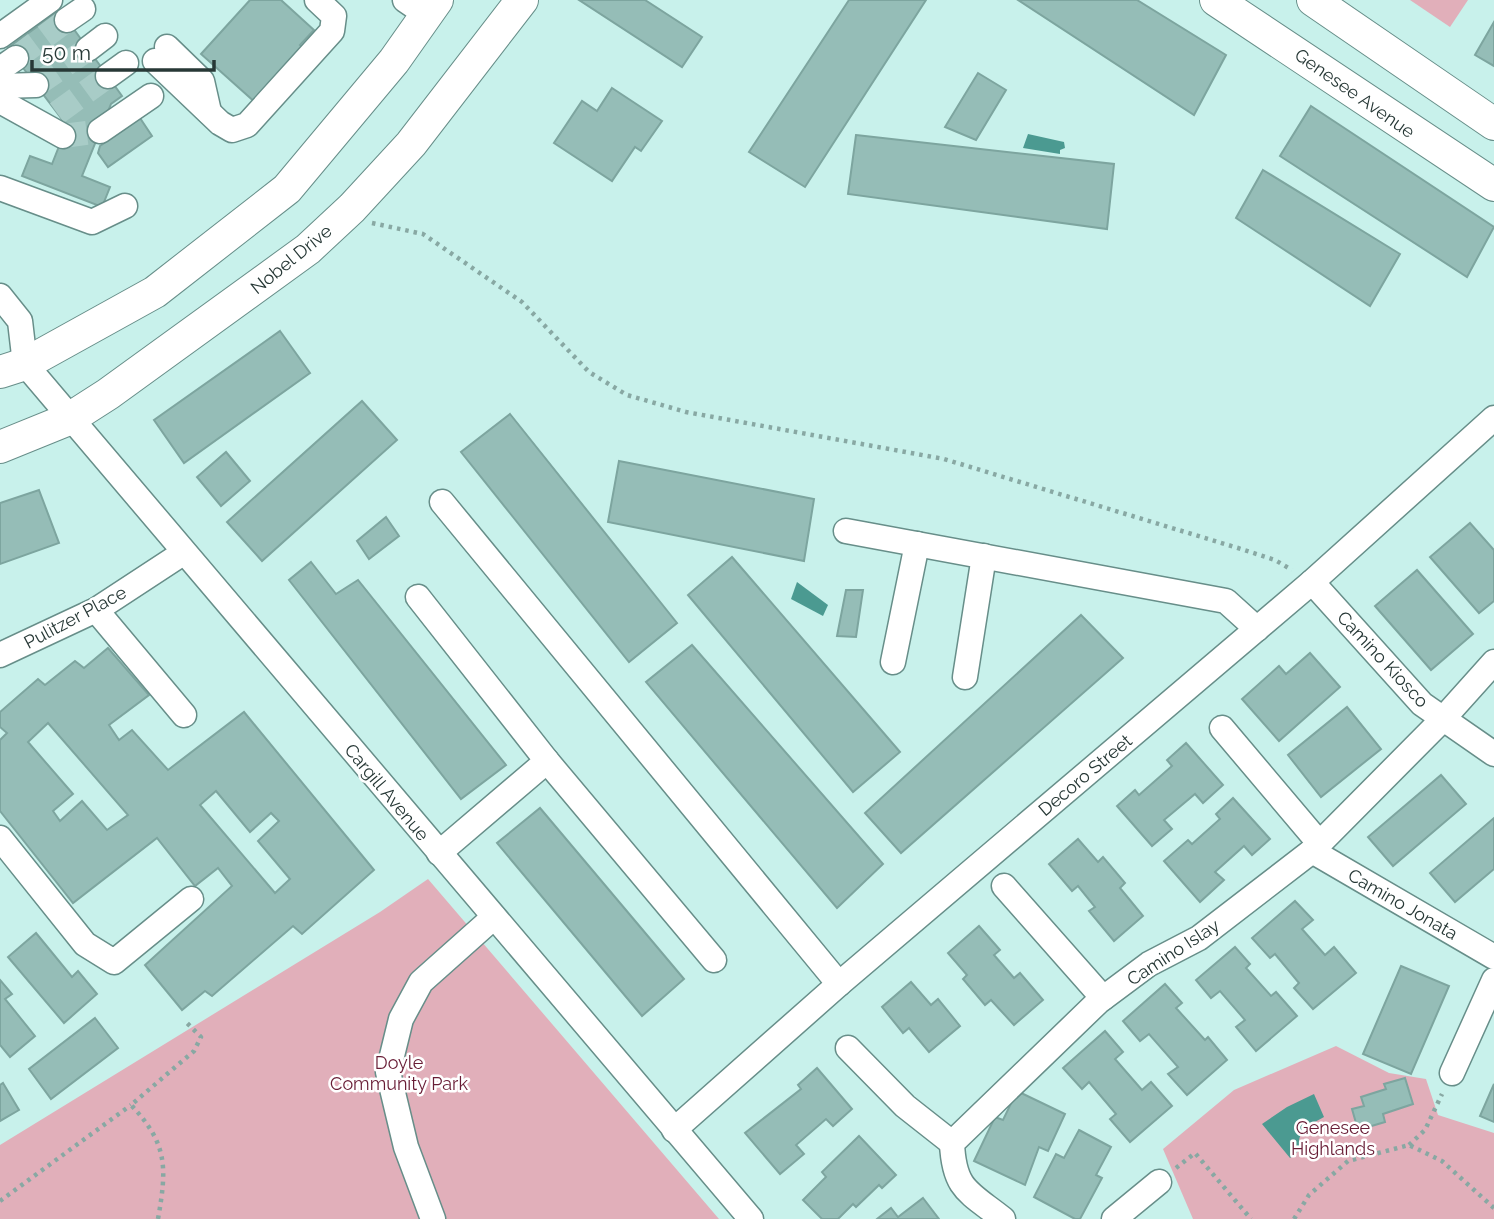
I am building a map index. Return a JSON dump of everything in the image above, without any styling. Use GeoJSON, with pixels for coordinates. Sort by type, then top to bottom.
{"type":"FeatureCollection","features":[{"type":"Feature","properties":{"kind":"main road","name":"Nobel Drive"},"geometry":{"type":"LineString","coordinates":[[0,447],[69,419],[203,328],[308,249],[352,208],[411,144],[522,0]]}},
{"type":"Feature","properties":{"kind":"main road","name":"Genesee Avenue"},"geometry":{"type":"LineString","coordinates":[[1216,0],[1494,185]]}},
{"type":"Feature","properties":{"kind":"main road"},"geometry":{"type":"LineString","coordinates":[[1313,0],[1494,124]]}},
{"type":"Feature","properties":{"kind":"main road"},"geometry":{"type":"LineString","coordinates":[[8,364],[155,292],[287,189],[394,61],[423,5]]}},
{"type":"Feature","properties":{"kind":"street"},"geometry":{"type":"LineString","coordinates":[[0,36],[50,0]]}},
{"type":"Feature","properties":{"kind":"street"},"geometry":{"type":"LineString","coordinates":[[161,54],[209,113],[232,130],[247,125],[332,31],[334,16],[317,0]]}},
{"type":"Feature","properties":{"kind":"street"},"geometry":{"type":"LineString","coordinates":[[0,86],[36,85]]}},
{"type":"Feature","properties":{"kind":"street"},"geometry":{"type":"LineString","coordinates":[[0,94],[60,124],[0,101]]}},
{"type":"Feature","properties":{"kind":"street"},"geometry":{"type":"LineString","coordinates":[[100,131],[151,96]]}},
{"type":"Feature","properties":{"kind":"street"},"geometry":{"type":"LineString","coordinates":[[0,188],[92,222],[125,206]]}},
{"type":"Feature","properties":{"kind":"street"},"geometry":{"type":"LineString","coordinates":[[0,296],[20,321],[8,364]]}},
{"type":"Feature","properties":{"kind":"street","name":"Cargill Avenue"},"geometry":{"type":"LineString","coordinates":[[8,364],[69,419],[751,1219]]}},
{"type":"Feature","properties":{"kind":"street","name":"Decoro Street"},"geometry":{"type":"LineString","coordinates":[[674,1129],[839,984],[1312,582],[1494,418]]}},
{"type":"Feature","properties":{"kind":"street"},"geometry":{"type":"LineString","coordinates":[[442,502],[839,984]]}},
{"type":"Feature","properties":{"kind":"street"},"geometry":{"type":"LineString","coordinates":[[846,531],[1226,601],[1257,629]]}},
{"type":"Feature","properties":{"kind":"street"},"geometry":{"type":"LineString","coordinates":[[893,662],[917,544]]}},
{"type":"Feature","properties":{"kind":"street","name":"Pulitzer Place"},"geometry":{"type":"LineString","coordinates":[[0,655],[96,610],[183,553]]}},
{"type":"Feature","properties":{"kind":"street"},"geometry":{"type":"LineString","coordinates":[[964,677],[984,556]]}},
{"type":"Feature","properties":{"kind":"street","name":"Camino Kiosco"},"geometry":{"type":"LineString","coordinates":[[1312,582],[1422,704],[1494,754]]}},
{"type":"Feature","properties":{"kind":"street"},"geometry":{"type":"LineString","coordinates":[[418,597],[547,761],[714,960]]}},
{"type":"Feature","properties":{"kind":"street"},"geometry":{"type":"LineString","coordinates":[[96,610],[184,715]]}},
{"type":"Feature","properties":{"kind":"street","name":"Camino Islay"},"geometry":{"type":"LineString","coordinates":[[952,1154],[1103,998],[1149,964],[1199,938],[1316,847],[1442,720],[1494,662]]}},
{"type":"Feature","properties":{"kind":"street","name":"Camino Jonata"},"geometry":{"type":"LineString","coordinates":[[1222,728],[1316,847],[1494,957]]}},
{"type":"Feature","properties":{"kind":"street"},"geometry":{"type":"LineString","coordinates":[[439,853],[547,761]]}},
{"type":"Feature","properties":{"kind":"street"},"geometry":{"type":"LineString","coordinates":[[0,838],[85,944],[114,962],[191,899]]}},
{"type":"Feature","properties":{"kind":"street"},"geometry":{"type":"LineString","coordinates":[[1004,886],[1103,998]]}},
{"type":"Feature","properties":{"kind":"street"},"geometry":{"type":"LineString","coordinates":[[433,1219],[406,1147],[388,1072],[401,1019],[421,982],[494,917]]}},
{"type":"Feature","properties":{"kind":"street"},"geometry":{"type":"LineString","coordinates":[[1452,1073],[1494,981]]}},
{"type":"Feature","properties":{"kind":"street"},"geometry":{"type":"LineString","coordinates":[[848,1048],[952,1154],[959,1185],[1003,1219]]}},
{"type":"Feature","properties":{"kind":"street"},"geometry":{"type":"LineString","coordinates":[[1114,1219],[1159,1182]]}},
{"type":"Feature","properties":{"kind":"path"},"geometry":{"type":"LineString","coordinates":[[352,208],[372,223],[423,234],[522,302],[589,372],[626,394],[685,412],[944,458],[1275,560],[1312,582]]}},
{"type":"Feature","properties":{"kind":"path"},"geometry":{"type":"LineString","coordinates":[[0,1201],[131,1105],[194,1051],[201,1037],[185,1021]]}},
{"type":"Feature","properties":{"kind":"path"},"geometry":{"type":"LineString","coordinates":[[1294,1219],[1309,1195],[1348,1161],[1409,1145],[1425,1130],[1452,1073]]}},
{"type":"Feature","properties":{"kind":"path"},"geometry":{"type":"LineString","coordinates":[[131,1105],[158,1137],[165,1165],[158,1219]]}},
{"type":"Feature","properties":{"kind":"path"},"geometry":{"type":"LineString","coordinates":[[1409,1145],[1442,1161],[1494,1208]]}},
{"type":"Feature","properties":{"kind":"path"},"geometry":{"type":"LineString","coordinates":[[1159,1182],[1195,1153],[1251,1219]]}},
{"type":"Feature","properties":{"kind":"path"},"geometry":{"type":"LineString","coordinates":[[1242,1208],[1248,1203]]}},
{"type":"Feature","properties":{"kind":"green space"},"geometry":{"type":"Polygon","coordinates":[[[1410,0],[1468,0],[1450,27],[1410,0]]]}},
{"type":"Feature","properties":{"kind":"green space","name":"Doyle Community Park"},"geometry":{"type":"Polygon","coordinates":[[[428,879],[719,1219],[0,1219],[0,1145],[380,912],[428,879]]]}},
{"type":"Feature","properties":{"kind":"green space","name":"Genesee Highlands"},"geometry":{"type":"Polygon","coordinates":[[[1336,1046],[1389,1073],[1426,1079],[1438,1115],[1494,1133],[1494,1219],[1193,1219],[1163,1149],[1234,1090],[1336,1046]]]}},
{"type":"Feature","properties":{"kind":"water"},"geometry":{"type":"Polygon","coordinates":[[[1028,134],[1064,142],[1065,148],[1060,150],[1060,154],[1023,148],[1028,134]]]}},
{"type":"Feature","properties":{"kind":"water"},"geometry":{"type":"Polygon","coordinates":[[[797,582],[828,605],[823,616],[791,599],[797,582]]]}},
{"type":"Feature","properties":{"kind":"water"},"geometry":{"type":"Polygon","coordinates":[[[1314,1094],[1324,1117],[1302,1129],[1299,1140],[1302,1148],[1290,1158],[1262,1124],[1287,1107],[1314,1094]]]}},
{"type":"Feature","properties":{"kind":"building"},"geometry":{"type":"Polygon","coordinates":[[[250,0],[281,0],[314,30],[300,45],[306,51],[257,104],[201,54],[250,0]]]}},
{"type":"Feature","properties":{"kind":"building"},"geometry":{"type":"Polygon","coordinates":[[[579,0],[645,0],[702,37],[682,67],[579,0]]]}},
{"type":"Feature","properties":{"kind":"building"},"geometry":{"type":"Polygon","coordinates":[[[849,0],[926,0],[805,187],[749,152],[849,0]]]}},
{"type":"Feature","properties":{"kind":"building"},"geometry":{"type":"Polygon","coordinates":[[[1018,0],[1137,0],[1226,55],[1194,115],[1018,0]]]}},
{"type":"Feature","properties":{"kind":"building"},"geometry":{"type":"Polygon","coordinates":[[[60,10],[122,96],[111,104],[82,176],[110,187],[102,207],[22,176],[30,156],[52,164],[67,126],[8,48],[60,10]]]}},
{"type":"Feature","properties":{"kind":"building"},"geometry":{"type":"Polygon","coordinates":[[[1494,22],[1494,66],[1475,55],[1494,22]]]}},
{"type":"Feature","properties":{"kind":"building"},"geometry":{"type":"Polygon","coordinates":[[[978,73],[1006,90],[976,140],[945,127],[978,73]]]}},
{"type":"Feature","properties":{"kind":"building"},"geometry":{"type":"Polygon","coordinates":[[[612,88],[662,121],[641,151],[635,147],[612,181],[554,143],[582,101],[597,111],[612,88]]]}},
{"type":"Feature","properties":{"kind":"building"},"geometry":{"type":"Polygon","coordinates":[[[1311,106],[1494,227],[1467,277],[1280,156],[1311,106]]]}},
{"type":"Feature","properties":{"kind":"building"},"geometry":{"type":"Polygon","coordinates":[[[140,118],[152,136],[108,167],[98,153],[100,146],[140,118]]]}},
{"type":"Feature","properties":{"kind":"building"},"geometry":{"type":"Polygon","coordinates":[[[856,135],[1114,164],[1107,229],[848,194],[856,135]]]}},
{"type":"Feature","properties":{"kind":"building"},"geometry":{"type":"Polygon","coordinates":[[[1263,170],[1400,254],[1370,306],[1236,218],[1263,170]]]}},
{"type":"Feature","properties":{"kind":"building"},"geometry":{"type":"Polygon","coordinates":[[[280,331],[310,373],[184,463],[154,420],[280,331]]]}},
{"type":"Feature","properties":{"kind":"building"},"geometry":{"type":"Polygon","coordinates":[[[362,401],[397,440],[262,561],[227,522],[362,401]]]}},
{"type":"Feature","properties":{"kind":"building"},"geometry":{"type":"Polygon","coordinates":[[[510,414],[677,623],[629,662],[461,452],[510,414]]]}},
{"type":"Feature","properties":{"kind":"building"},"geometry":{"type":"Polygon","coordinates":[[[226,452],[250,481],[221,506],[197,477],[226,452]]]}},
{"type":"Feature","properties":{"kind":"building"},"geometry":{"type":"Polygon","coordinates":[[[619,461],[814,499],[804,561],[608,522],[619,461]]]}},
{"type":"Feature","properties":{"kind":"building"},"geometry":{"type":"Polygon","coordinates":[[[39,490],[59,543],[0,564],[0,503],[39,490]]]}},
{"type":"Feature","properties":{"kind":"building"},"geometry":{"type":"Polygon","coordinates":[[[386,517],[399,536],[369,559],[357,541],[386,517]]]}},
{"type":"Feature","properties":{"kind":"building"},"geometry":{"type":"Polygon","coordinates":[[[1470,523],[1494,550],[1494,601],[1479,613],[1430,557],[1470,523]]]}},
{"type":"Feature","properties":{"kind":"building"},"geometry":{"type":"Polygon","coordinates":[[[732,557],[900,752],[853,792],[688,595],[732,557]]]}},
{"type":"Feature","properties":{"kind":"building"},"geometry":{"type":"Polygon","coordinates":[[[311,562],[336,594],[358,580],[506,765],[461,799],[289,580],[311,562]]]}},
{"type":"Feature","properties":{"kind":"building"},"geometry":{"type":"Polygon","coordinates":[[[1417,570],[1473,634],[1431,670],[1375,606],[1417,570]]]}},
{"type":"Feature","properties":{"kind":"building"},"geometry":{"type":"Polygon","coordinates":[[[846,590],[863,590],[856,637],[837,636],[846,590]]]}},
{"type":"Feature","properties":{"kind":"building"},"geometry":{"type":"Polygon","coordinates":[[[1081,615],[1123,658],[901,853],[865,813],[1081,615]]]}},
{"type":"Feature","properties":{"kind":"building"},"geometry":{"type":"Polygon","coordinates":[[[692,645],[883,864],[837,908],[646,682],[692,645]]]}},
{"type":"Feature","properties":{"kind":"building"},"geometry":{"type":"Polygon","coordinates":[[[108,648],[149,695],[109,725],[119,740],[132,730],[168,770],[244,712],[374,870],[302,934],[293,926],[212,996],[205,991],[182,1010],[145,965],[232,886],[218,868],[195,886],[157,838],[73,903],[0,811],[0,740],[7,733],[0,727],[0,712],[38,679],[45,685],[75,661],[84,668],[108,648]],[[48,723],[28,742],[73,794],[53,811],[60,821],[82,801],[107,830],[128,815],[48,723]],[[216,791],[200,805],[275,893],[290,879],[258,841],[279,821],[271,813],[250,832],[216,791]]]}},
{"type":"Feature","properties":{"kind":"building"},"geometry":{"type":"Polygon","coordinates":[[[1310,653],[1340,687],[1279,741],[1242,699],[1279,666],[1286,674],[1310,653]]]}},
{"type":"Feature","properties":{"kind":"building"},"geometry":{"type":"Polygon","coordinates":[[[1347,707],[1381,749],[1321,797],[1288,755],[1347,707]]]}},
{"type":"Feature","properties":{"kind":"building"},"geometry":{"type":"Polygon","coordinates":[[[1186,743],[1223,785],[1203,803],[1195,794],[1164,820],[1172,829],[1152,846],[1117,806],[1135,790],[1139,795],[1172,766],[1167,760],[1186,743]]]}},
{"type":"Feature","properties":{"kind":"building"},"geometry":{"type":"Polygon","coordinates":[[[1441,775],[1466,804],[1393,866],[1368,837],[1441,775]]]}},
{"type":"Feature","properties":{"kind":"building"},"geometry":{"type":"Polygon","coordinates":[[[1233,798],[1270,839],[1252,855],[1244,846],[1215,872],[1224,880],[1200,902],[1164,861],[1188,840],[1192,844],[1220,819],[1216,814],[1233,798]]]}},
{"type":"Feature","properties":{"kind":"building"},"geometry":{"type":"Polygon","coordinates":[[[540,808],[684,979],[642,1016],[497,843],[540,808]]]}},
{"type":"Feature","properties":{"kind":"building"},"geometry":{"type":"Polygon","coordinates":[[[1494,818],[1494,869],[1455,902],[1430,873],[1494,818]]]}},
{"type":"Feature","properties":{"kind":"building"},"geometry":{"type":"Polygon","coordinates":[[[1078,839],[1098,862],[1103,857],[1125,883],[1120,888],[1143,916],[1114,941],[1089,911],[1095,907],[1078,886],[1072,891],[1049,864],[1078,839]]]}},
{"type":"Feature","properties":{"kind":"building"},"geometry":{"type":"Polygon","coordinates":[[[1295,901],[1313,920],[1302,929],[1325,955],[1334,947],[1356,973],[1313,1009],[1294,988],[1299,983],[1275,954],[1270,958],[1252,938],[1295,901]]]}},
{"type":"Feature","properties":{"kind":"building"},"geometry":{"type":"Polygon","coordinates":[[[979,926],[1000,950],[994,955],[1014,978],[1020,973],[1043,1000],[1014,1025],[991,1000],[985,1005],[963,979],[967,975],[948,953],[979,926]]]}},
{"type":"Feature","properties":{"kind":"building"},"geometry":{"type":"Polygon","coordinates":[[[36,933],[72,977],[78,971],[97,994],[64,1023],[8,957],[36,933]]]}},
{"type":"Feature","properties":{"kind":"building"},"geometry":{"type":"Polygon","coordinates":[[[1235,947],[1250,964],[1246,968],[1271,996],[1276,992],[1297,1016],[1256,1051],[1236,1027],[1245,1020],[1220,991],[1211,998],[1196,980],[1235,947]]]}},
{"type":"Feature","properties":{"kind":"building"},"geometry":{"type":"Polygon","coordinates":[[[1401,966],[1449,986],[1411,1074],[1363,1054],[1401,966]]]}},
{"type":"Feature","properties":{"kind":"building"},"geometry":{"type":"Polygon","coordinates":[[[0,980],[12,994],[5,999],[35,1036],[10,1057],[0,1045],[0,980]]]}},
{"type":"Feature","properties":{"kind":"building"},"geometry":{"type":"Polygon","coordinates":[[[911,982],[931,1005],[938,999],[960,1026],[929,1052],[909,1028],[903,1033],[882,1007],[911,982]]]}},
{"type":"Feature","properties":{"kind":"building"},"geometry":{"type":"Polygon","coordinates":[[[1165,984],[1182,1003],[1176,1008],[1205,1040],[1208,1037],[1227,1060],[1187,1095],[1168,1074],[1178,1067],[1149,1034],[1140,1041],[1123,1021],[1165,984]]]}},
{"type":"Feature","properties":{"kind":"building"},"geometry":{"type":"Polygon","coordinates":[[[95,1018],[118,1048],[51,1099],[29,1069],[95,1018]]]}},
{"type":"Feature","properties":{"kind":"building"},"geometry":{"type":"Polygon","coordinates":[[[1105,1031],[1123,1052],[1115,1059],[1142,1090],[1151,1082],[1172,1106],[1130,1142],[1110,1119],[1116,1114],[1089,1082],[1082,1089],[1063,1068],[1105,1031]]]}},
{"type":"Feature","properties":{"kind":"building"},"geometry":{"type":"Polygon","coordinates":[[[817,1068],[852,1109],[833,1126],[826,1119],[796,1145],[804,1154],[780,1174],[745,1133],[801,1089],[798,1085],[817,1068]]]}},
{"type":"Feature","properties":{"kind":"building"},"geometry":{"type":"Polygon","coordinates":[[[1405,1078],[1413,1104],[1383,1114],[1385,1122],[1358,1130],[1352,1109],[1364,1106],[1361,1097],[1386,1089],[1384,1084],[1405,1078]]]}},
{"type":"Feature","properties":{"kind":"building"},"geometry":{"type":"Polygon","coordinates":[[[3,1083],[19,1110],[0,1121],[0,1085],[3,1083]]]}},
{"type":"Feature","properties":{"kind":"building"},"geometry":{"type":"Polygon","coordinates":[[[1494,1084],[1494,1122],[1480,1116],[1494,1084]]]}},
{"type":"Feature","properties":{"kind":"building"},"geometry":{"type":"Polygon","coordinates":[[[1017,1091],[1065,1114],[1048,1151],[1039,1147],[1025,1185],[974,1161],[995,1117],[1003,1120],[1017,1091]]]}},
{"type":"Feature","properties":{"kind":"building"},"geometry":{"type":"Polygon","coordinates":[[[1079,1130],[1111,1147],[1096,1175],[1102,1178],[1080,1219],[1075,1219],[1034,1197],[1056,1154],[1064,1158],[1079,1130]]]}},
{"type":"Feature","properties":{"kind":"building"},"geometry":{"type":"Polygon","coordinates":[[[859,1136],[896,1175],[882,1188],[879,1185],[856,1207],[853,1204],[838,1219],[822,1219],[803,1200],[826,1177],[822,1172],[859,1136]]]}},
{"type":"Feature","properties":{"kind":"building"},"geometry":{"type":"Polygon","coordinates":[[[923,1198],[939,1219],[877,1219],[891,1208],[898,1217],[923,1198]]]}},
{"type":"Feature","properties":{"kind":"tunnel"},"geometry":{"type":"LineString","coordinates":[[16,58],[67,20]]}},
{"type":"Feature","properties":{"kind":"tunnel"},"geometry":{"type":"LineString","coordinates":[[36,85],[88,49]]}},
{"type":"Feature","properties":{"kind":"tunnel"},"geometry":{"type":"LineString","coordinates":[[57,113],[108,76]]}},
{"type":"Feature","properties":{"kind":"tunnel"},"geometry":{"type":"LineString","coordinates":[[63,136],[100,131]]}}]}
